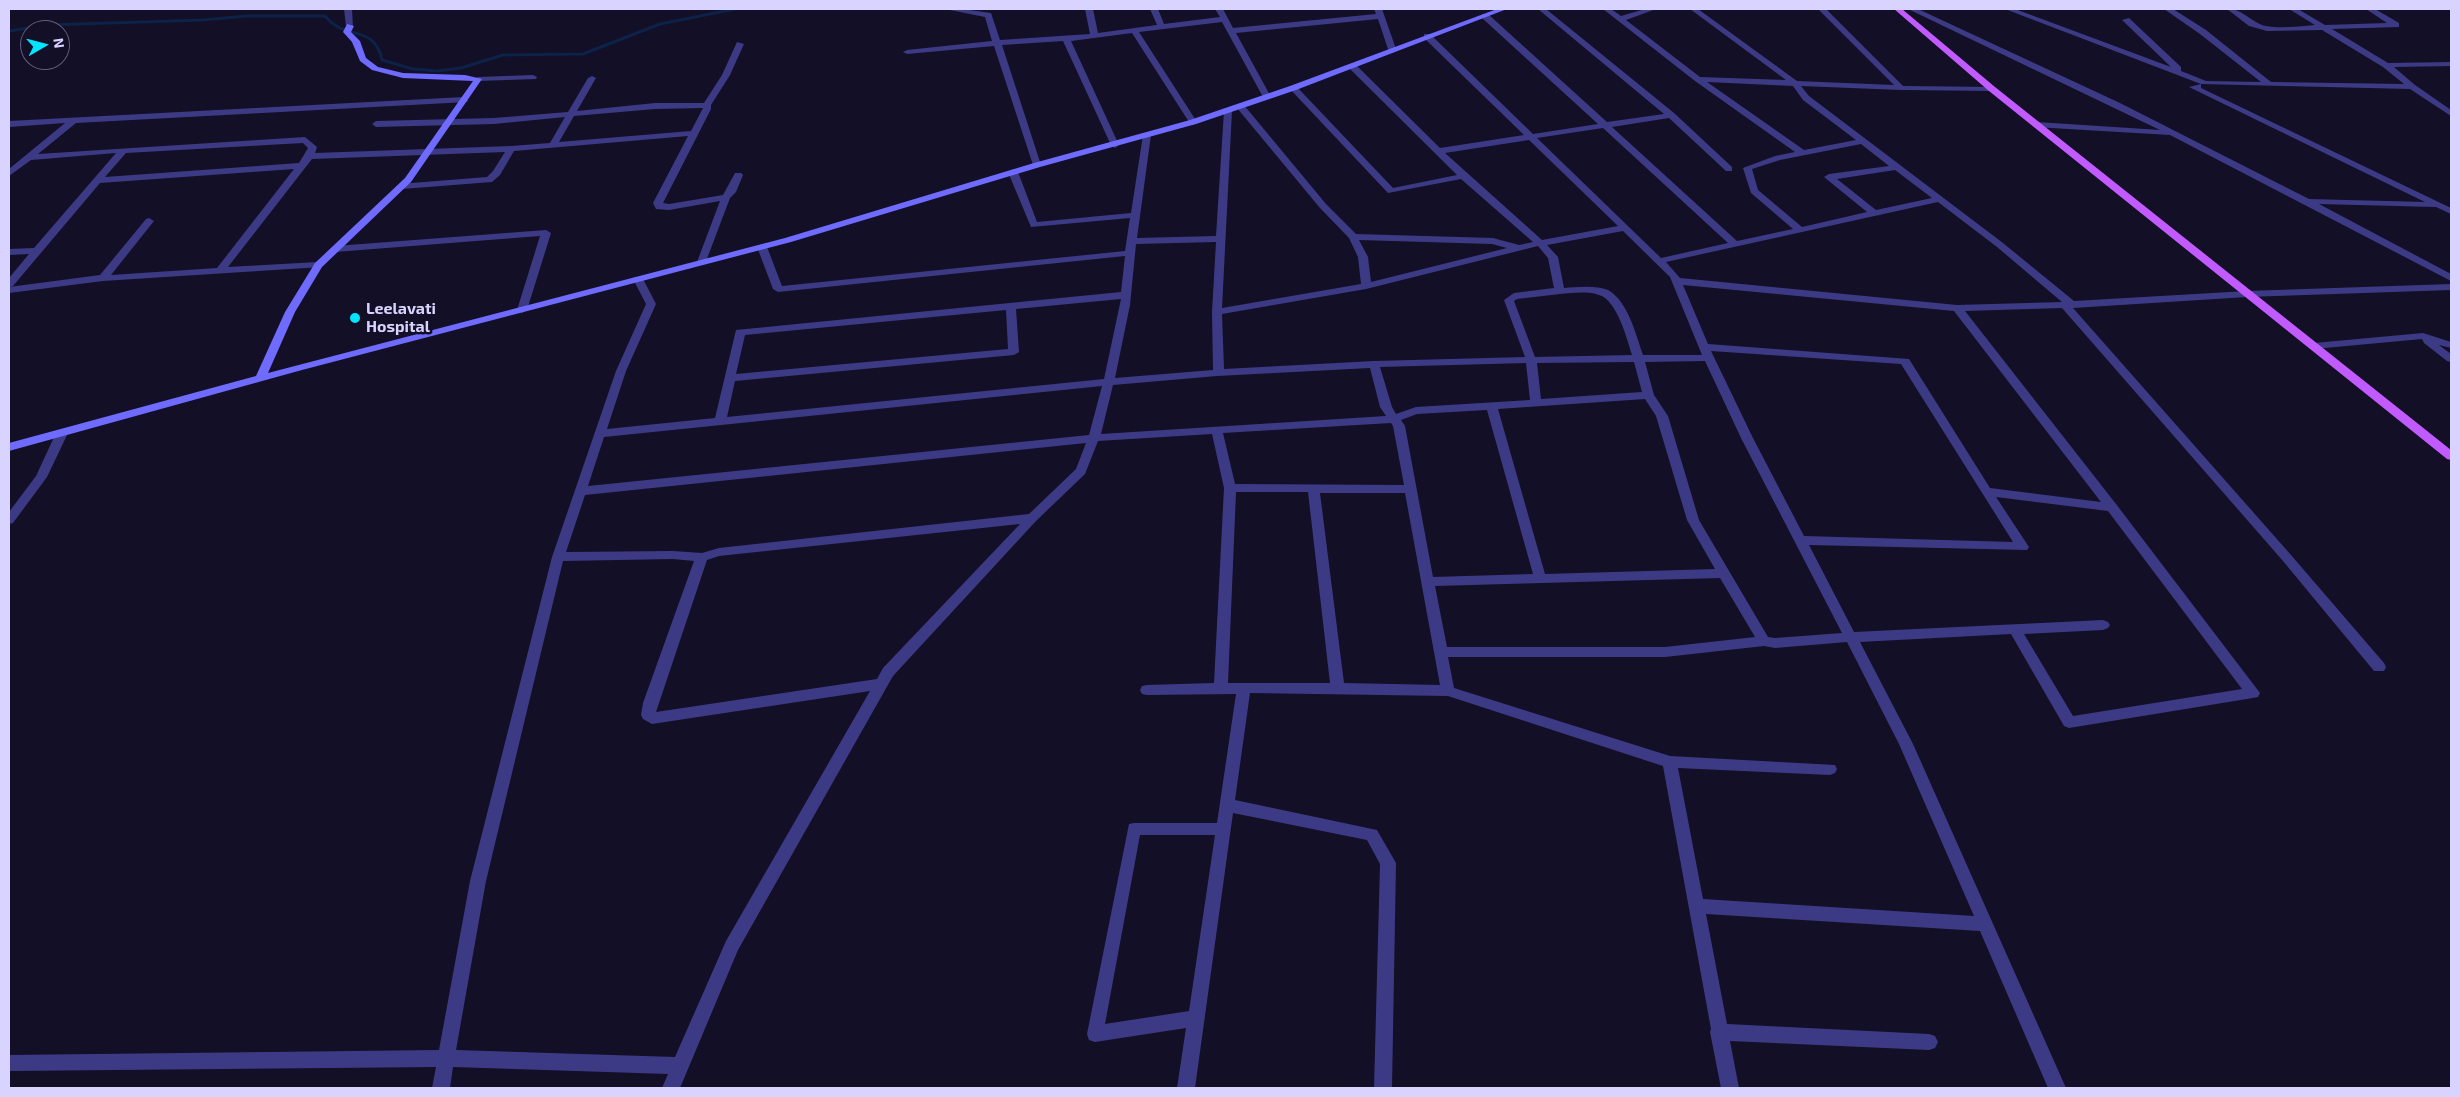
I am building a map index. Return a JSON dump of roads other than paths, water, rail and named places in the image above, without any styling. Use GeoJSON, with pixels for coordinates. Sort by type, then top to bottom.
{"type":"FeatureCollection","features":[{"type":"Feature","properties":{"kind":"main road"},"geometry":{"type":"LineString","coordinates":[[9,447],[762,247],[1037,165],[1115,145],[1193,122],[1293,88],[1392,49],[1503,9]]}},
{"type":"Feature","properties":{"kind":"main road"},"geometry":{"type":"LineString","coordinates":[[1898,9],[1992,89],[2451,456]]}},
{"type":"Feature","properties":{"kind":"main road"},"geometry":{"type":"LineString","coordinates":[[260,380],[290,312],[318,265],[402,186],[478,80],[468,77],[414,77],[387,72],[368,65],[361,59],[359,46],[348,29]]}},
{"type":"Feature","properties":{"kind":"street"},"geometry":{"type":"LineString","coordinates":[[348,9],[348,29]]}},
{"type":"Feature","properties":{"kind":"street"},"geometry":{"type":"LineString","coordinates":[[949,9],[988,15],[1037,165]]}},
{"type":"Feature","properties":{"kind":"street"},"geometry":{"type":"LineString","coordinates":[[1090,9],[1094,34]]}},
{"type":"Feature","properties":{"kind":"street"},"geometry":{"type":"LineString","coordinates":[[1154,9],[1161,26]]}},
{"type":"Feature","properties":{"kind":"street"},"geometry":{"type":"LineString","coordinates":[[1219,9],[1266,97]]}},
{"type":"Feature","properties":{"kind":"street"},"geometry":{"type":"LineString","coordinates":[[1542,9],[1671,115],[1729,169]]}},
{"type":"Feature","properties":{"kind":"street"},"geometry":{"type":"LineString","coordinates":[[1608,9],[1698,79],[1802,153]]}},
{"type":"Feature","properties":{"kind":"street"},"geometry":{"type":"LineString","coordinates":[[1620,19],[1652,9]]}},
{"type":"Feature","properties":{"kind":"street"},"geometry":{"type":"LineString","coordinates":[[1694,9],[1795,84],[1806,98],[2030,269],[2068,305],[2281,550],[2379,667]]}},
{"type":"Feature","properties":{"kind":"street"},"geometry":{"type":"LineString","coordinates":[[1822,9],[1901,88]]}},
{"type":"Feature","properties":{"kind":"street"},"geometry":{"type":"LineString","coordinates":[[1912,9],[2040,67],[2307,201],[2451,278]]}},
{"type":"Feature","properties":{"kind":"street"},"geometry":{"type":"LineString","coordinates":[[2009,9],[2181,72],[2206,83]]}},
{"type":"Feature","properties":{"kind":"street"},"geometry":{"type":"LineString","coordinates":[[2168,9],[2203,32],[2268,83]]}},
{"type":"Feature","properties":{"kind":"street"},"geometry":{"type":"LineString","coordinates":[[2231,9],[2252,24],[2267,28],[2396,25],[2370,9]]}},
{"type":"Feature","properties":{"kind":"street"},"geometry":{"type":"LineString","coordinates":[[2293,9],[2386,64],[2412,86],[2451,114]]}},
{"type":"Feature","properties":{"kind":"street"},"geometry":{"type":"LineString","coordinates":[[1231,31],[1379,12],[1392,49]]}},
{"type":"Feature","properties":{"kind":"street"},"geometry":{"type":"LineString","coordinates":[[1485,16],[1735,244]]}},
{"type":"Feature","properties":{"kind":"street"},"geometry":{"type":"LineString","coordinates":[[907,52],[997,43],[1066,39],[1225,19]]}},
{"type":"Feature","properties":{"kind":"street"},"geometry":{"type":"LineString","coordinates":[[2126,20],[2181,72]]}},
{"type":"Feature","properties":{"kind":"street"},"geometry":{"type":"LineString","coordinates":[[1134,30],[1193,122]]}},
{"type":"Feature","properties":{"kind":"street"},"geometry":{"type":"LineString","coordinates":[[1427,36],[1659,261],[1676,281],[1747,438],[1906,744],[2057,1088]]}},
{"type":"Feature","properties":{"kind":"street"},"geometry":{"type":"LineString","coordinates":[[1066,39],[1115,145]]}},
{"type":"Feature","properties":{"kind":"street"},"geometry":{"type":"LineString","coordinates":[[726,197],[669,208],[659,207],[658,203],[707,109],[707,105],[726,75],[740,44]]}},
{"type":"Feature","properties":{"kind":"street"},"geometry":{"type":"LineString","coordinates":[[2386,64],[2451,64]]}},
{"type":"Feature","properties":{"kind":"street"},"geometry":{"type":"LineString","coordinates":[[1352,66],[1440,151],[1463,176],[1553,257],[1560,291]]}},
{"type":"Feature","properties":{"kind":"street"},"geometry":{"type":"LineString","coordinates":[[478,80],[534,77]]}},
{"type":"Feature","properties":{"kind":"street"},"geometry":{"type":"LineString","coordinates":[[554,144],[592,78]]}},
{"type":"Feature","properties":{"kind":"street"},"geometry":{"type":"LineString","coordinates":[[1698,79],[1901,88],[1992,89]]}},
{"type":"Feature","properties":{"kind":"street"},"geometry":{"type":"LineString","coordinates":[[2412,86],[2206,83],[2193,87],[2451,211]]}},
{"type":"Feature","properties":{"kind":"street"},"geometry":{"type":"LineString","coordinates":[[1293,88],[1391,191],[1463,176]]}},
{"type":"Feature","properties":{"kind":"street"},"geometry":{"type":"LineString","coordinates":[[9,124],[464,100]]}},
{"type":"Feature","properties":{"kind":"street"},"geometry":{"type":"LineString","coordinates":[[376,124],[494,121],[655,106],[707,105]]}},
{"type":"Feature","properties":{"kind":"street"},"geometry":{"type":"LineString","coordinates":[[1240,106],[1323,206],[1353,237],[1363,257],[1366,286]]}},
{"type":"Feature","properties":{"kind":"street"},"geometry":{"type":"LineString","coordinates":[[1219,373],[1217,312],[1228,110]]}},
{"type":"Feature","properties":{"kind":"street"},"geometry":{"type":"LineString","coordinates":[[1440,151],[1671,115]]}},
{"type":"Feature","properties":{"kind":"street"},"geometry":{"type":"LineString","coordinates":[[9,173],[73,121]]}},
{"type":"Feature","properties":{"kind":"street"},"geometry":{"type":"LineString","coordinates":[[2037,125],[2172,133]]}},
{"type":"Feature","properties":{"kind":"street"},"geometry":{"type":"LineString","coordinates":[[309,156],[428,150],[511,149],[695,133]]}},
{"type":"Feature","properties":{"kind":"street"},"geometry":{"type":"LineString","coordinates":[[671,1088],[732,946],[888,672],[1032,518],[1080,471],[1094,438],[1126,295],[1135,215],[1148,135]]}},
{"type":"Feature","properties":{"kind":"street"},"geometry":{"type":"LineString","coordinates":[[29,157],[305,140],[312,147],[309,156],[220,270]]}},
{"type":"Feature","properties":{"kind":"street"},"geometry":{"type":"LineString","coordinates":[[1800,230],[1754,192],[1747,168],[1778,158],[1863,141]]}},
{"type":"Feature","properties":{"kind":"street"},"geometry":{"type":"LineString","coordinates":[[402,186],[489,180],[497,173],[511,149]]}},
{"type":"Feature","properties":{"kind":"street"},"geometry":{"type":"LineString","coordinates":[[9,284],[123,150]]}},
{"type":"Feature","properties":{"kind":"street"},"geometry":{"type":"LineString","coordinates":[[99,180],[300,166]]}},
{"type":"Feature","properties":{"kind":"street"},"geometry":{"type":"LineString","coordinates":[[1874,214],[1829,177],[1898,167]]}},
{"type":"Feature","properties":{"kind":"street"},"geometry":{"type":"LineString","coordinates":[[1013,172],[1034,225],[1135,215]]}},
{"type":"Feature","properties":{"kind":"street"},"geometry":{"type":"LineString","coordinates":[[702,262],[726,197],[731,192],[738,175]]}},
{"type":"Feature","properties":{"kind":"street"},"geometry":{"type":"LineString","coordinates":[[1659,261],[1940,199]]}},
{"type":"Feature","properties":{"kind":"street"},"geometry":{"type":"LineString","coordinates":[[2307,201],[2451,206]]}},
{"type":"Feature","properties":{"kind":"street"},"geometry":{"type":"LineString","coordinates":[[103,278],[149,221]]}},
{"type":"Feature","properties":{"kind":"street"},"geometry":{"type":"LineString","coordinates":[[1217,312],[1366,286],[1487,258],[1517,248],[1625,228]]}},
{"type":"Feature","properties":{"kind":"street"},"geometry":{"type":"LineString","coordinates":[[335,249],[546,233],[522,310]]}},
{"type":"Feature","properties":{"kind":"street"},"geometry":{"type":"LineString","coordinates":[[1353,237],[1493,241],[1517,248]]}},
{"type":"Feature","properties":{"kind":"street"},"geometry":{"type":"LineString","coordinates":[[762,247],[778,289],[1131,247],[1221,239]]}},
{"type":"Feature","properties":{"kind":"street"},"geometry":{"type":"LineString","coordinates":[[9,252],[36,251]]}},
{"type":"Feature","properties":{"kind":"street"},"geometry":{"type":"LineString","coordinates":[[9,290],[103,278],[318,265]]}},
{"type":"Feature","properties":{"kind":"street"},"geometry":{"type":"LineString","coordinates":[[442,1088],[478,881],[558,557],[621,372],[651,304],[638,279]]}},
{"type":"Feature","properties":{"kind":"street"},"geometry":{"type":"LineString","coordinates":[[1676,281],[1956,308],[2068,305],[2247,294],[2451,287]]}},
{"type":"Feature","properties":{"kind":"street"},"geometry":{"type":"LineString","coordinates":[[1536,403],[1531,359],[1509,300],[1514,296],[1560,291],[1604,292],[1615,300],[1640,358],[1648,394],[1662,416],[1693,520],[1764,641]]}},
{"type":"Feature","properties":{"kind":"street"},"geometry":{"type":"LineString","coordinates":[[720,422],[740,332],[1126,295]]}},
{"type":"Feature","properties":{"kind":"street"},"geometry":{"type":"LineString","coordinates":[[730,378],[1014,352],[1011,306]]}},
{"type":"Feature","properties":{"kind":"street"},"geometry":{"type":"LineString","coordinates":[[1956,308],[2112,507],[2253,693],[2069,722],[2014,630]]}},
{"type":"Feature","properties":{"kind":"street"},"geometry":{"type":"LineString","coordinates":[[2422,336],[2451,359]]}},
{"type":"Feature","properties":{"kind":"street"},"geometry":{"type":"LineString","coordinates":[[2314,346],[2422,336],[2451,345]]}},
{"type":"Feature","properties":{"kind":"street"},"geometry":{"type":"LineString","coordinates":[[599,434],[1107,382],[1374,364],[1640,358],[1707,353],[1905,361],[1986,492],[2023,547],[1800,540]]}},
{"type":"Feature","properties":{"kind":"street"},"geometry":{"type":"LineString","coordinates":[[1374,364],[1386,407],[1399,426],[1448,691]]}},
{"type":"Feature","properties":{"kind":"street"},"geometry":{"type":"LineString","coordinates":[[580,491],[1094,438],[1393,419],[1416,411],[1648,394]]}},
{"type":"Feature","properties":{"kind":"street"},"geometry":{"type":"LineString","coordinates":[[1492,406],[1540,578]]}},
{"type":"Feature","properties":{"kind":"street"},"geometry":{"type":"LineString","coordinates":[[1217,430],[1230,488],[1221,688]]}},
{"type":"Feature","properties":{"kind":"street"},"geometry":{"type":"LineString","coordinates":[[9,520],[41,477],[62,433]]}},
{"type":"Feature","properties":{"kind":"street"},"geometry":{"type":"LineString","coordinates":[[1230,488],[1411,489]]}},
{"type":"Feature","properties":{"kind":"street"},"geometry":{"type":"LineString","coordinates":[[1314,488],[1338,688]]}},
{"type":"Feature","properties":{"kind":"street"},"geometry":{"type":"LineString","coordinates":[[1986,492],[2112,507]]}},
{"type":"Feature","properties":{"kind":"street"},"geometry":{"type":"LineString","coordinates":[[558,557],[702,556],[719,552],[1032,518]]}},
{"type":"Feature","properties":{"kind":"street"},"geometry":{"type":"LineString","coordinates":[[702,556],[650,703],[648,715],[652,718],[882,684]]}},
{"type":"Feature","properties":{"kind":"street"},"geometry":{"type":"LineString","coordinates":[[1428,582],[1723,572]]}},
{"type":"Feature","properties":{"kind":"street"},"geometry":{"type":"LineString","coordinates":[[1441,652],[1665,652],[1764,641],[1776,643],[1851,637],[2103,625]]}},
{"type":"Feature","properties":{"kind":"street"},"geometry":{"type":"LineString","coordinates":[[1186,1088],[1244,688]]}},
{"type":"Feature","properties":{"kind":"street"},"geometry":{"type":"LineString","coordinates":[[1147,690],[1338,688],[1448,691],[1670,762],[1830,769]]}},
{"type":"Feature","properties":{"kind":"street"},"geometry":{"type":"LineString","coordinates":[[1670,762],[1718,1032],[1730,1088]]}},
{"type":"Feature","properties":{"kind":"street"},"geometry":{"type":"LineString","coordinates":[[1227,805],[1372,835],[1388,862],[1383,1088]]}},
{"type":"Feature","properties":{"kind":"street"},"geometry":{"type":"LineString","coordinates":[[1196,1018],[1095,1034],[1134,829],[1223,829]]}},
{"type":"Feature","properties":{"kind":"street"},"geometry":{"type":"LineString","coordinates":[[1695,906],[1985,924]]}},
{"type":"Feature","properties":{"kind":"street"},"geometry":{"type":"LineString","coordinates":[[1718,1032],[1929,1042]]}},
{"type":"Feature","properties":{"kind":"street"},"geometry":{"type":"LineString","coordinates":[[9,1063],[447,1058],[680,1066]]}},
{"type":"Feature","properties":{"kind":"waterway"},"geometry":{"type":"LineString","coordinates":[[9,31],[48,25],[203,20],[246,16],[325,16],[342,29],[373,41],[382,60],[413,69],[437,71],[461,68],[503,55],[583,54],[660,24],[735,9]]}},
{"type":"Feature","properties":{"kind":"place","name":"Leelavati Hospital"},"geometry":{"type":"Point","coordinates":[355,318]}}]}
